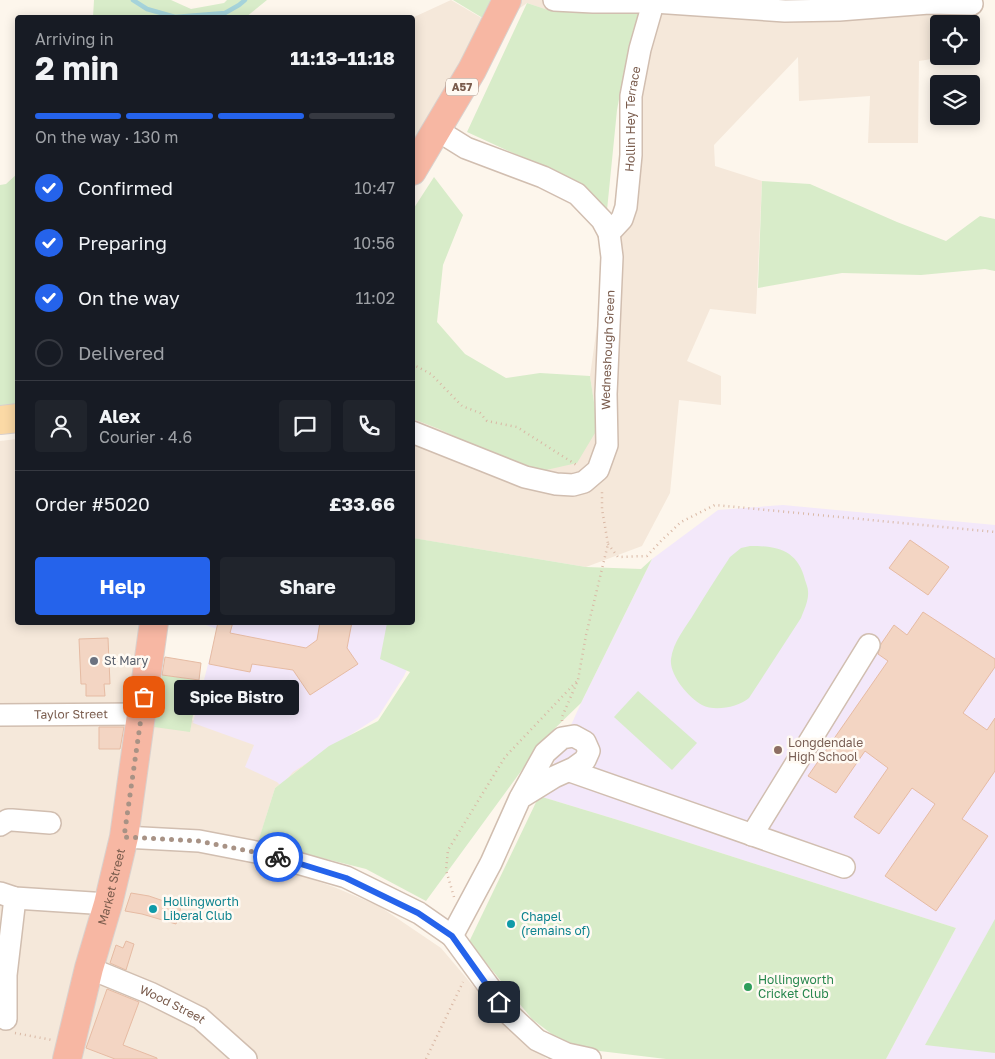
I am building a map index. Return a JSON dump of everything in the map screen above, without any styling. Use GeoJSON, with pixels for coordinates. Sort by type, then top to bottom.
{"type":"FeatureCollection","features":[{"type":"Feature","properties":{"kind":"highway","name":"A57"},"geometry":{"type":"LineString","coordinates":[[415,166],[472,70],[507,0]]}},
{"type":"Feature","properties":{"kind":"highway","name":"Market Street"},"geometry":{"type":"LineString","coordinates":[[69,1051],[124,837],[154,625]]}},
{"type":"Feature","properties":{"kind":"main road"},"geometry":{"type":"LineString","coordinates":[[0,420],[15,418]]}},
{"type":"Feature","properties":{"kind":"street"},"geometry":{"type":"LineString","coordinates":[[554,0],[585,2],[654,1],[785,12],[930,3],[972,4]]}},
{"type":"Feature","properties":{"kind":"street","name":"Hollin Hey Terrace"},"geometry":{"type":"LineString","coordinates":[[608,233],[622,219],[626,207],[631,155],[631,96],[640,49],[654,1]]}},
{"type":"Feature","properties":{"kind":"street","name":"Wedneshough Green"},"geometry":{"type":"LineString","coordinates":[[437,130],[466,148],[543,177],[577,194],[602,220],[608,233],[612,257],[606,394],[607,445],[598,470]]}},
{"type":"Feature","properties":{"kind":"street"},"geometry":{"type":"LineString","coordinates":[[415,433],[525,477],[556,484],[584,482],[598,470]]}},
{"type":"Feature","properties":{"kind":"street"},"geometry":{"type":"LineString","coordinates":[[752,835],[869,645]]}},
{"type":"Feature","properties":{"kind":"street","name":"Taylor Street"},"geometry":{"type":"LineString","coordinates":[[0,715],[142,714]]}},
{"type":"Feature","properties":{"kind":"street"},"geometry":{"type":"LineString","coordinates":[[456,928],[490,864],[520,798],[545,752],[562,738],[574,736],[585,742],[589,751],[585,760],[520,798]]}},
{"type":"Feature","properties":{"kind":"street"},"geometry":{"type":"LineString","coordinates":[[570,770],[844,867]]}},
{"type":"Feature","properties":{"kind":"street"},"geometry":{"type":"LineString","coordinates":[[0,825],[8,820],[50,822]]}},
{"type":"Feature","properties":{"kind":"street"},"geometry":{"type":"LineString","coordinates":[[124,837],[199,841],[266,854],[346,878],[418,913],[456,928],[472,965],[509,1014],[537,1040],[567,1054],[590,1059]]}},
{"type":"Feature","properties":{"kind":"street"},"geometry":{"type":"LineString","coordinates":[[7,1025],[7,896],[108,904]]}},
{"type":"Feature","properties":{"kind":"street","name":"Wood Street"},"geometry":{"type":"LineString","coordinates":[[89,968],[150,992],[200,1018],[246,1059]]}},
{"type":"Feature","properties":{"kind":"path"},"geometry":{"type":"LineString","coordinates":[[415,366],[431,374],[462,406],[480,413],[487,421],[517,427],[579,467],[598,470],[602,482],[602,508],[608,544],[586,635],[578,680],[562,717],[562,738]]}},
{"type":"Feature","properties":{"kind":"path"},"geometry":{"type":"LineString","coordinates":[[608,544],[618,557],[647,556],[660,540],[681,522],[715,505],[995,532]]}},
{"type":"Feature","properties":{"kind":"path"},"geometry":{"type":"LineString","coordinates":[[456,928],[446,870],[448,850],[504,758],[578,680]]}},
{"type":"Feature","properties":{"kind":"path"},"geometry":{"type":"LineString","coordinates":[[426,1059],[472,965]]}},
{"type":"Feature","properties":{"kind":"path"},"geometry":{"type":"LineString","coordinates":[[7,1025],[69,1051]]}},
{"type":"Feature","properties":{"kind":"shaded area"},"geometry":{"type":"Polygon","coordinates":[[[451,0],[485,20],[496,0],[931,0],[933,15],[930,15],[930,59],[919,61],[918,143],[868,143],[870,96],[799,101],[798,57],[714,145],[715,166],[762,181],[756,314],[710,309],[687,361],[721,376],[721,405],[679,400],[670,493],[642,546],[586,567],[415,538],[415,420],[439,429],[598,428],[590,376],[641,13],[553,12],[527,3],[479,38],[442,105],[415,137],[415,17],[451,0]]]}},
{"type":"Feature","properties":{"kind":"shaded area"},"geometry":{"type":"Polygon","coordinates":[[[15,439],[15,625],[141,625],[133,709],[329,746],[275,788],[253,859],[334,887],[379,906],[441,948],[508,1027],[547,1059],[0,1059],[0,441],[15,439]]]}},
{"type":"Feature","properties":{"kind":"shaded area","name":"Longdendale High School"},"geometry":{"type":"Polygon","coordinates":[[[783,505],[995,525],[995,1059],[886,1059],[956,928],[539,796],[581,703],[652,559],[718,510],[783,505]]]}},
{"type":"Feature","properties":{"kind":"shaded area"},"geometry":{"type":"Polygon","coordinates":[[[206,625],[399,625],[408,667],[378,717],[293,772],[281,786],[277,782],[245,767],[254,745],[193,723],[217,629],[206,625]]]}},
{"type":"Feature","properties":{"kind":"green space"},"geometry":{"type":"Polygon","coordinates":[[[94,0],[171,0],[191,9],[224,3],[227,0],[267,0],[248,15],[93,15],[94,0]]]}},
{"type":"Feature","properties":{"kind":"green space"},"geometry":{"type":"Polygon","coordinates":[[[453,0],[496,0],[486,20],[453,0]]]}},
{"type":"Feature","properties":{"kind":"green space"},"geometry":{"type":"Polygon","coordinates":[[[527,3],[548,10],[641,13],[629,45],[617,110],[607,210],[578,183],[467,132],[527,3]]]}},
{"type":"Feature","properties":{"kind":"green space"},"geometry":{"type":"Polygon","coordinates":[[[15,176],[15,406],[0,408],[0,185],[6,184],[15,176]]]}},
{"type":"Feature","properties":{"kind":"green space"},"geometry":{"type":"Polygon","coordinates":[[[434,177],[463,215],[443,265],[437,322],[465,354],[506,378],[540,373],[590,376],[598,428],[577,463],[533,473],[415,420],[415,206],[434,177]]]}},
{"type":"Feature","properties":{"kind":"green space"},"geometry":{"type":"Polygon","coordinates":[[[762,181],[810,184],[946,241],[980,216],[995,219],[995,271],[985,269],[921,275],[842,273],[758,288],[762,181]]]}},
{"type":"Feature","properties":{"kind":"green space"},"geometry":{"type":"Polygon","coordinates":[[[415,538],[586,567],[641,569],[652,559],[581,703],[546,737],[426,901],[366,869],[258,842],[275,788],[329,746],[378,721],[410,672],[380,659],[387,625],[415,625],[415,538]]]}},
{"type":"Feature","properties":{"kind":"green space"},"geometry":{"type":"Polygon","coordinates":[[[750,546],[769,547],[792,556],[802,570],[808,590],[807,601],[801,618],[749,698],[739,704],[726,708],[707,707],[691,697],[677,679],[671,665],[672,653],[680,635],[730,557],[741,548],[750,546]]]}},
{"type":"Feature","properties":{"kind":"green space"},"geometry":{"type":"Polygon","coordinates":[[[162,675],[199,680],[190,732],[154,727],[162,675]]]}},
{"type":"Feature","properties":{"kind":"green space"},"geometry":{"type":"Polygon","coordinates":[[[638,691],[697,743],[672,770],[614,717],[638,691]]]}},
{"type":"Feature","properties":{"kind":"green space"},"geometry":{"type":"Polygon","coordinates":[[[539,796],[956,928],[886,1059],[666,1059],[583,1049],[553,1035],[532,1019],[469,942],[539,796]]]}},
{"type":"Feature","properties":{"kind":"green space"},"geometry":{"type":"Polygon","coordinates":[[[995,919],[995,1053],[925,1045],[995,919]]]}},
{"type":"Feature","properties":{"kind":"building"},"geometry":{"type":"Polygon","coordinates":[[[910,540],[949,567],[928,595],[889,568],[910,540]]]}},
{"type":"Feature","properties":{"kind":"building"},"geometry":{"type":"Polygon","coordinates":[[[923,612],[995,659],[995,667],[963,713],[987,730],[995,718],[995,771],[962,819],[988,836],[936,911],[885,876],[935,804],[912,788],[879,834],[854,817],[888,768],[865,751],[836,793],[808,776],[888,661],[878,654],[881,644],[894,625],[907,635],[923,612]]]}},
{"type":"Feature","properties":{"kind":"building"},"geometry":{"type":"Polygon","coordinates":[[[217,625],[232,625],[230,633],[306,648],[317,640],[320,625],[351,625],[347,648],[358,664],[310,695],[293,670],[252,664],[250,672],[209,664],[217,625]]]}},
{"type":"Feature","properties":{"kind":"building","name":"St Mary"},"geometry":{"type":"Polygon","coordinates":[[[108,638],[110,684],[104,684],[105,696],[86,696],[86,684],[81,684],[79,639],[108,638]]]}},
{"type":"Feature","properties":{"kind":"building"},"geometry":{"type":"Polygon","coordinates":[[[165,657],[201,663],[199,680],[162,675],[165,657]]]}},
{"type":"Feature","properties":{"kind":"building"},"geometry":{"type":"Polygon","coordinates":[[[99,727],[124,727],[120,749],[99,749],[99,727]]]}},
{"type":"Feature","properties":{"kind":"building","name":"Hollingworth Liberal Club"},"geometry":{"type":"Polygon","coordinates":[[[131,893],[149,896],[181,907],[176,924],[125,911],[131,893]]]}},
{"type":"Feature","properties":{"kind":"building"},"geometry":{"type":"Polygon","coordinates":[[[126,941],[134,944],[126,970],[110,963],[116,945],[123,948],[126,941]]]}},
{"type":"Feature","properties":{"kind":"building"},"geometry":{"type":"Polygon","coordinates":[[[107,989],[139,1002],[123,1045],[157,1059],[115,1059],[86,1048],[107,989]]]}},
{"type":"Feature","properties":{"kind":"waterway"},"geometry":{"type":"LineString","coordinates":[[133,0],[147,9],[168,15]]}},
{"type":"Feature","properties":{"kind":"waterway"},"geometry":{"type":"LineString","coordinates":[[200,15],[225,13],[245,0]]}},
{"type":"Feature","properties":{"kind":"way so far"},"geometry":{"type":"LineString","coordinates":[[144,697],[124,837],[199,841],[278,857]]}},
{"type":"Feature","properties":{"kind":"place","name":"St Mary"},"geometry":{"type":"Point","coordinates":[94,661]}},
{"type":"Feature","properties":{"kind":"place","name":"Spice Bistro"},"geometry":{"type":"Point","coordinates":[144,697]}},
{"type":"Feature","properties":{"kind":"place","name":"Longdendale High School"},"geometry":{"type":"Point","coordinates":[778,750]}},
{"type":"Feature","properties":{"kind":"place","name":"Hollingworth Liberal Club"},"geometry":{"type":"Point","coordinates":[153,909]}},
{"type":"Feature","properties":{"kind":"place","name":"Chapel (remains of)"},"geometry":{"type":"Point","coordinates":[511,924]}},
{"type":"Feature","properties":{"kind":"place","name":"Hollingworth Cricket Club"},"geometry":{"type":"Point","coordinates":[748,987]}},
{"type":"Feature","properties":{"kind":"route"},"geometry":{"type":"LineString","coordinates":[[278,857],[346,878],[418,913],[452,936],[499,1002]]}}]}
